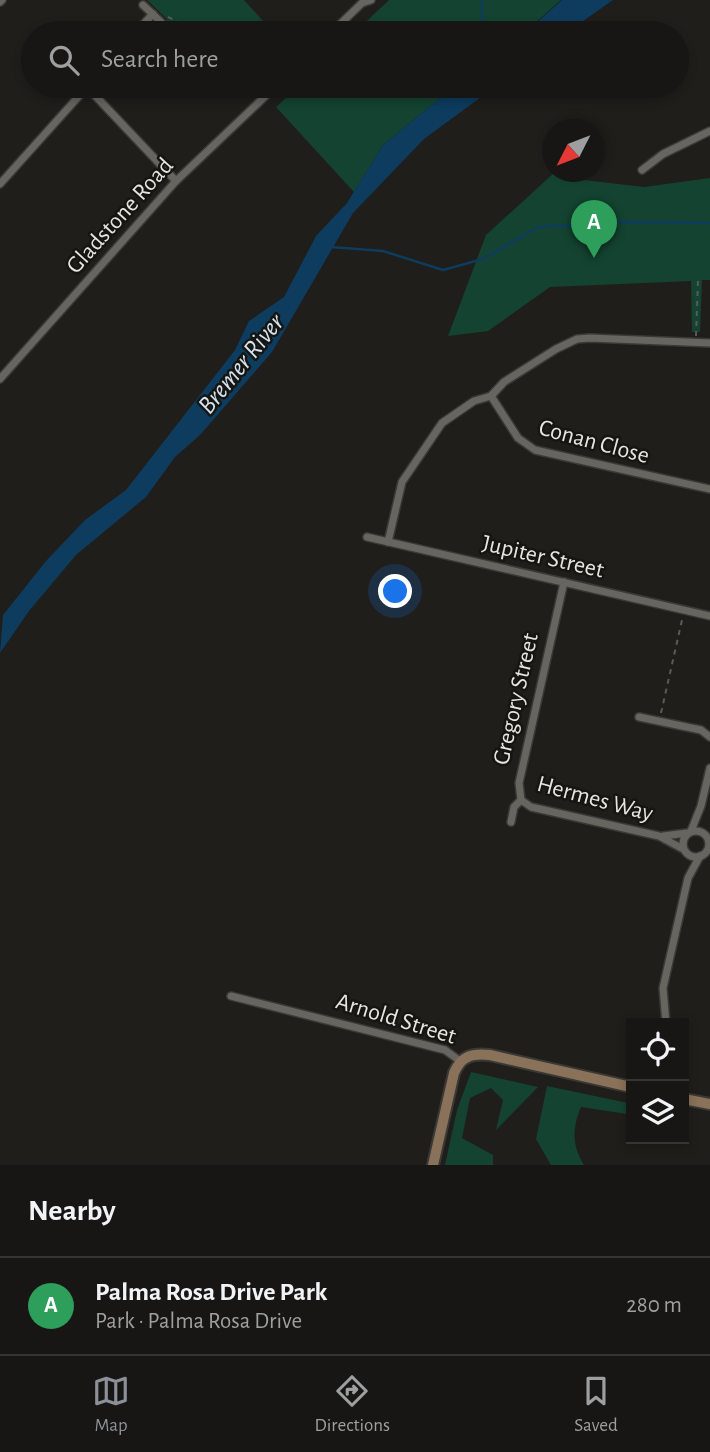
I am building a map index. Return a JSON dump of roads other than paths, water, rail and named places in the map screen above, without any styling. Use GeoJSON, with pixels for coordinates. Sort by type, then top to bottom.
{"type":"FeatureCollection","features":[{"type":"Feature","properties":{"kind":"main road","name":"Arnold Street"},"geometry":{"type":"LineString","coordinates":[[460,1061],[471,1055],[490,1055],[626,1086]]}},
{"type":"Feature","properties":{"kind":"main road"},"geometry":{"type":"LineString","coordinates":[[433,1165],[450,1086],[460,1061]]}},
{"type":"Feature","properties":{"kind":"main road"},"geometry":{"type":"LineString","coordinates":[[689,1099],[710,1104]]}},
{"type":"Feature","properties":{"kind":"street"},"geometry":{"type":"LineString","coordinates":[[342,21],[361,1],[371,0]]}},
{"type":"Feature","properties":{"kind":"street"},"geometry":{"type":"LineString","coordinates":[[143,5],[163,18]]}},
{"type":"Feature","properties":{"kind":"street"},"geometry":{"type":"LineString","coordinates":[[146,21],[153,14]]}},
{"type":"Feature","properties":{"kind":"street"},"geometry":{"type":"LineString","coordinates":[[0,184],[77,98]]}},
{"type":"Feature","properties":{"kind":"street"},"geometry":{"type":"LineString","coordinates":[[99,98],[176,181]]}},
{"type":"Feature","properties":{"kind":"street","name":"Gladstone Road"},"geometry":{"type":"LineString","coordinates":[[0,379],[176,181],[263,98]]}},
{"type":"Feature","properties":{"kind":"street"},"geometry":{"type":"LineString","coordinates":[[642,170],[663,154],[710,131]]}},
{"type":"Feature","properties":{"kind":"street"},"geometry":{"type":"LineString","coordinates":[[388,542],[402,482],[442,423],[474,401],[491,396],[504,382],[556,349],[577,340],[710,343]]}},
{"type":"Feature","properties":{"kind":"street","name":"Conan Close"},"geometry":{"type":"LineString","coordinates":[[491,396],[518,438],[535,450],[710,489]]}},
{"type":"Feature","properties":{"kind":"street","name":"Jupiter Street"},"geometry":{"type":"LineString","coordinates":[[367,537],[710,615]]}},
{"type":"Feature","properties":{"kind":"street","name":"Gregory Street"},"geometry":{"type":"LineString","coordinates":[[511,822],[514,807],[521,800],[519,783],[564,582]]}},
{"type":"Feature","properties":{"kind":"street"},"geometry":{"type":"LineString","coordinates":[[639,717],[701,730],[710,737]]}},
{"type":"Feature","properties":{"kind":"street"},"geometry":{"type":"LineString","coordinates":[[666,1018],[663,988],[688,878],[682,840],[689,832],[701,806],[710,768]]}},
{"type":"Feature","properties":{"kind":"street","name":"Hermes Way"},"geometry":{"type":"LineString","coordinates":[[521,800],[531,807],[659,836],[684,850]]}},
{"type":"Feature","properties":{"kind":"street"},"geometry":{"type":"LineString","coordinates":[[688,878],[709,847],[701,806]]}},
{"type":"Feature","properties":{"kind":"street"},"geometry":{"type":"LineString","coordinates":[[689,832],[707,837]]}},
{"type":"Feature","properties":{"kind":"street","name":"Hermes Way"},"geometry":{"type":"LineString","coordinates":[[659,836],[689,832]]}},
{"type":"Feature","properties":{"kind":"street"},"geometry":{"type":"LineString","coordinates":[[684,850],[692,857],[705,855]]}},
{"type":"Feature","properties":{"kind":"street","name":"Arnold Street"},"geometry":{"type":"LineString","coordinates":[[231,996],[437,1048],[460,1061]]}},
{"type":"Feature","properties":{"kind":"water"},"geometry":{"type":"Polygon","coordinates":[[[562,0],[613,0],[583,21],[538,21],[562,0]]]}},
{"type":"Feature","properties":{"kind":"water","name":"Bremer River"},"geometry":{"type":"Polygon","coordinates":[[[440,98],[480,98],[424,139],[353,213],[272,352],[201,434],[175,457],[146,497],[76,555],[29,611],[0,653],[3,615],[46,561],[85,520],[126,490],[235,350],[249,321],[284,297],[316,236],[347,203],[383,145],[440,98]]]}},
{"type":"Feature","properties":{"kind":"waterway"},"geometry":{"type":"LineString","coordinates":[[482,0],[482,21]]}},
{"type":"Feature","properties":{"kind":"waterway"},"geometry":{"type":"LineString","coordinates":[[331,247],[383,251],[443,270],[483,259],[538,227],[620,222],[710,223]]}},
{"type":"Feature","properties":{"kind":"place","name":"Palma Rosa Drive Park"},"geometry":{"type":"Point","coordinates":[594,258]}}]}
